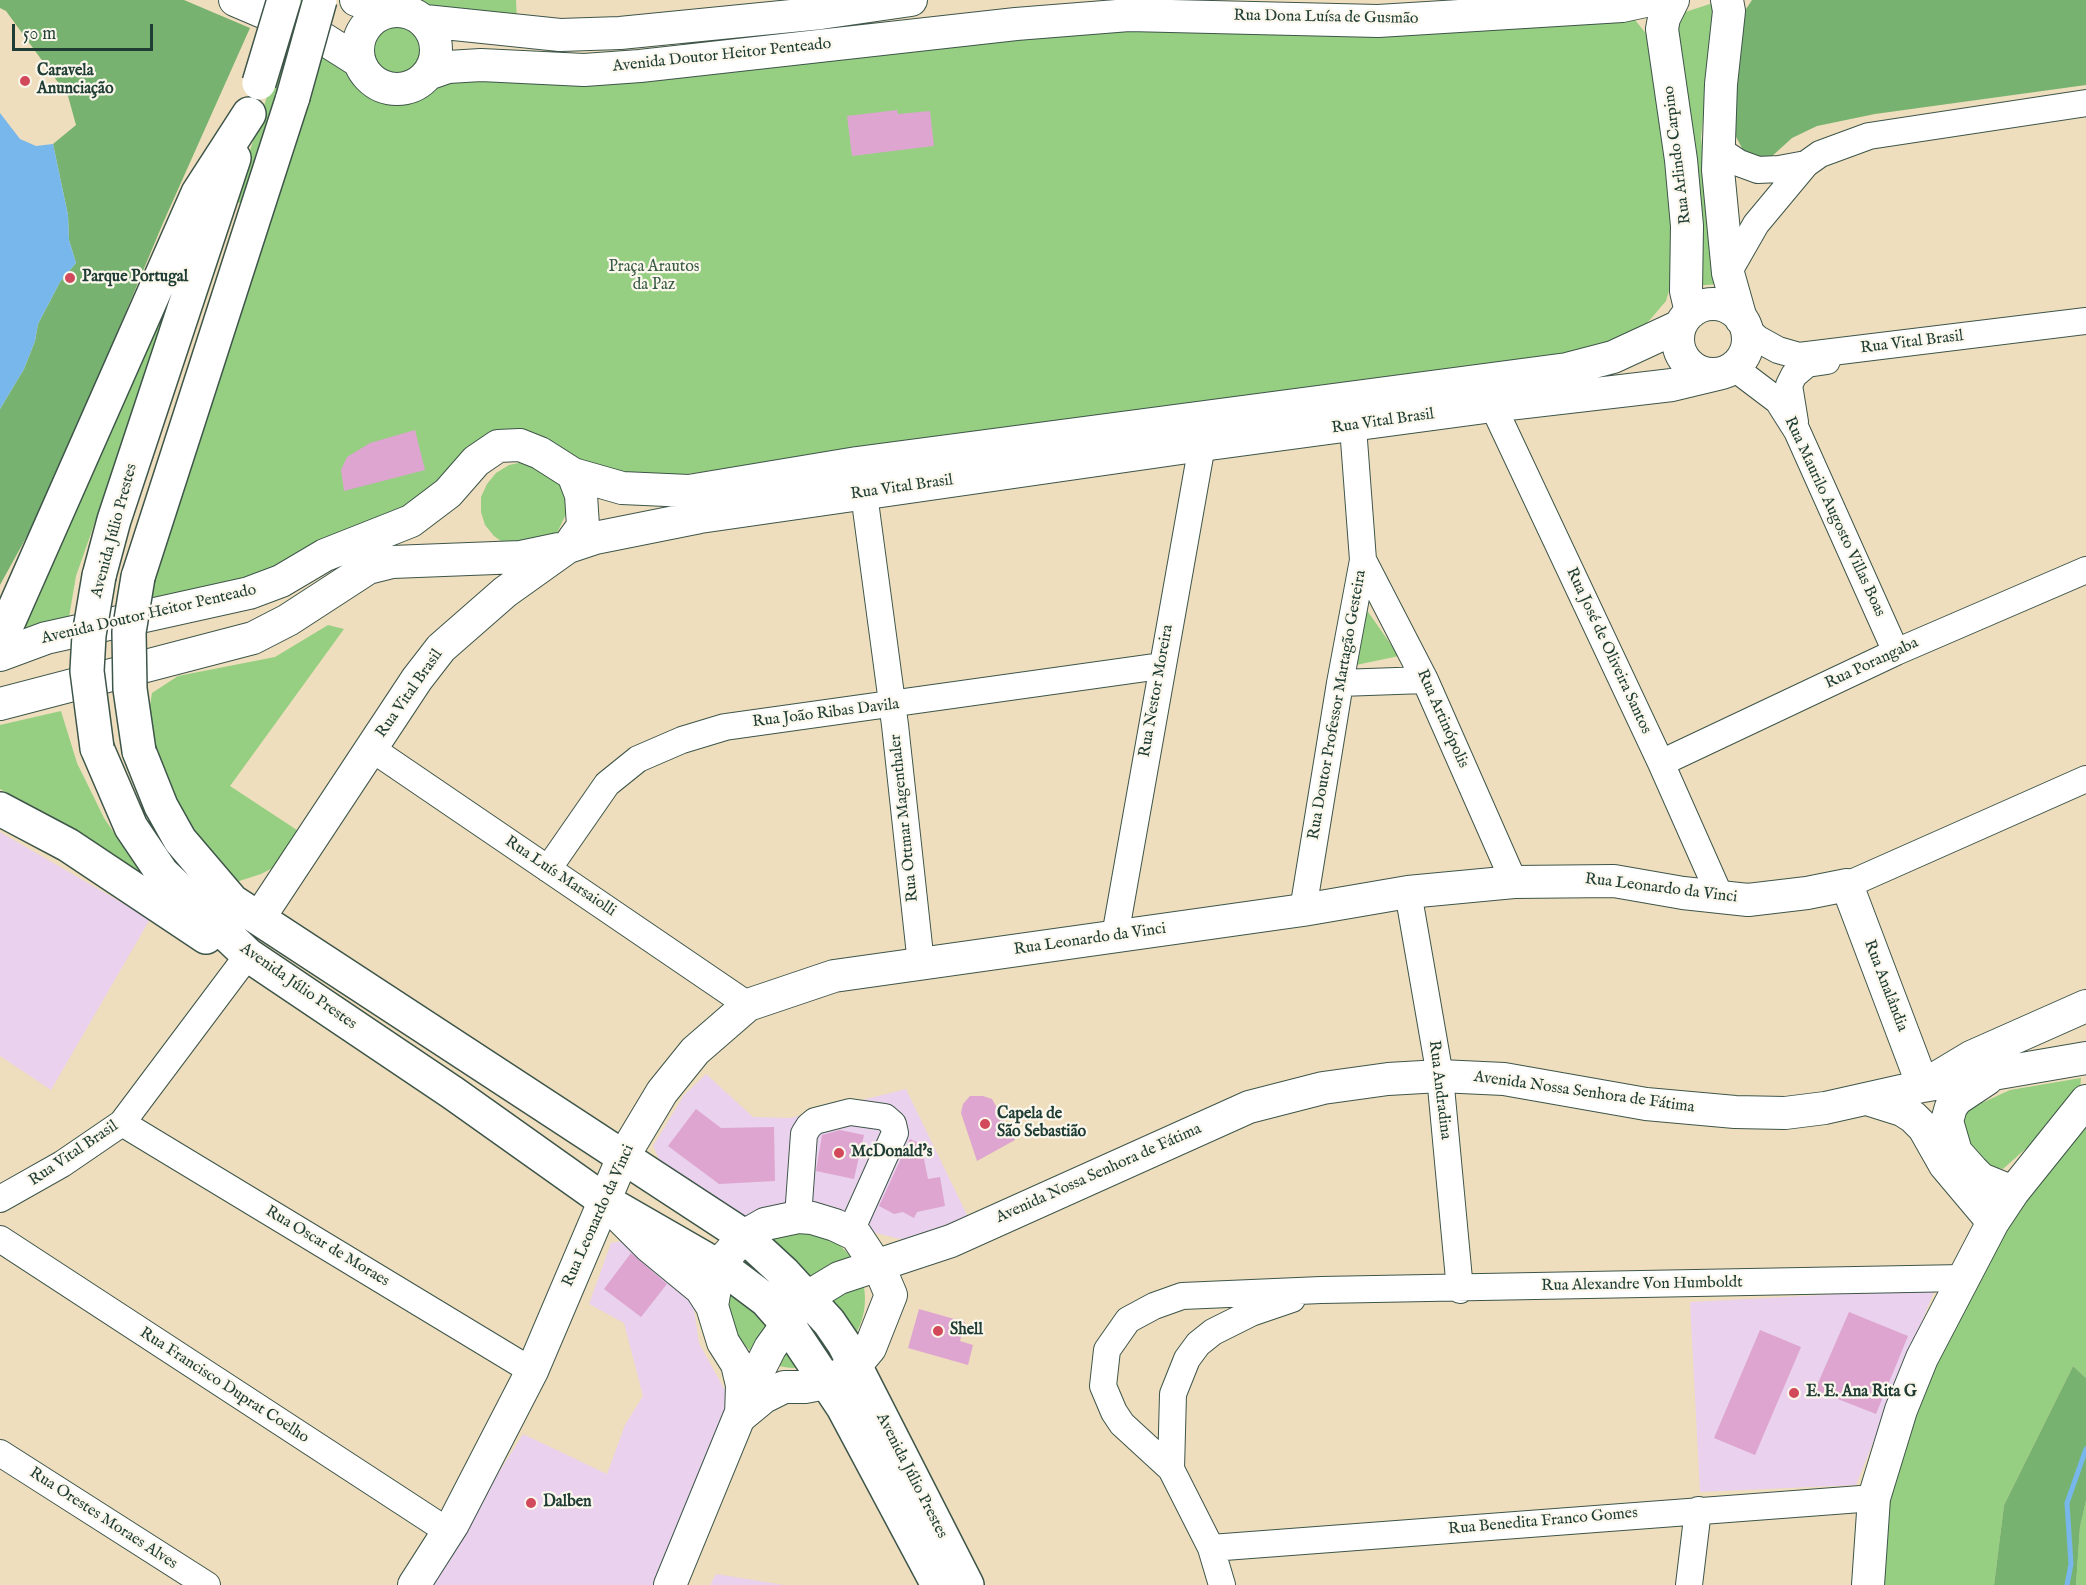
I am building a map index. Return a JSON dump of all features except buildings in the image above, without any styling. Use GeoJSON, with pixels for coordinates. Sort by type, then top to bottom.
{"type":"FeatureCollection","features":[{"type":"Feature","properties":{"kind":"highway","name":"Avenida Júlio Prestes"},"geometry":{"type":"LineString","coordinates":[[284,0],[249,114],[114,520],[99,576],[89,635],[87,671],[97,748],[131,827],[162,873],[248,955],[453,1093],[605,1202],[720,1268],[766,1300],[829,1322],[855,1366],[967,1585]]}},
{"type":"Feature","properties":{"kind":"highway","name":"Avenida Júlio Prestes"},"geometry":{"type":"LineString","coordinates":[[320,0],[293,97],[138,577],[129,632],[130,689],[139,750],[161,806],[180,840],[232,900],[744,1236],[796,1310],[826,1383],[843,1407],[938,1585]]}},
{"type":"Feature","properties":{"kind":"highway"},"geometry":{"type":"LineString","coordinates":[[0,641],[198,193],[249,114]]}},
{"type":"Feature","properties":{"kind":"highway"},"geometry":{"type":"LineString","coordinates":[[0,809],[68,845],[219,945],[248,955]]}},
{"type":"Feature","properties":{"kind":"main road"},"geometry":{"type":"LineString","coordinates":[[235,0],[319,36],[360,62],[374,81],[397,89],[414,85],[428,74],[437,53],[436,41],[425,21],[415,15],[356,0]]}},
{"type":"Feature","properties":{"kind":"main road","name":"Avenida Doutor Heitor Penteado"},"geometry":{"type":"LineString","coordinates":[[425,21],[560,35],[683,29],[828,7],[911,0]]}},
{"type":"Feature","properties":{"kind":"main road","name":"Rua Dona Luísa de Gusmão"},"geometry":{"type":"LineString","coordinates":[[1197,8],[1378,21],[1622,6],[1650,0]]}},
{"type":"Feature","properties":{"kind":"main road"},"geometry":{"type":"LineString","coordinates":[[1672,0],[1683,3],[1698,0]]}},
{"type":"Feature","properties":{"kind":"main road","name":"Rua Arlindo Carpino"},"geometry":{"type":"LineString","coordinates":[[1672,0],[1662,29],[1683,182],[1689,261],[1685,319]]}},
{"type":"Feature","properties":{"kind":"main road"},"geometry":{"type":"LineString","coordinates":[[1727,0],[1729,11],[1718,149],[1719,198],[1728,273],[1744,323],[1747,348],[1729,369],[1700,372],[1683,358],[1677,337],[1685,319],[1708,304],[1717,304],[1735,312],[1744,323]]}},
{"type":"Feature","properties":{"kind":"main road","name":"Avenida Doutor Heitor Penteado"},"geometry":{"type":"LineString","coordinates":[[428,74],[448,67],[481,65],[584,70],[640,66],[1014,12],[1129,15],[1197,8]]}},
{"type":"Feature","properties":{"kind":"main road"},"geometry":{"type":"LineString","coordinates":[[360,62],[359,42],[368,24],[378,16],[395,11]]}},
{"type":"Feature","properties":{"kind":"main road","name":"Rua Vital Brasil"},"geometry":{"type":"LineString","coordinates":[[573,474],[622,488],[689,491],[857,463],[1567,369],[1613,357],[1685,319]]}},
{"type":"Feature","properties":{"kind":"main road","name":"Rua Vital Brasil"},"geometry":{"type":"LineString","coordinates":[[259,918],[441,648],[505,592],[568,547],[595,538],[700,517],[1202,445],[1353,427],[1493,406],[1672,386],[1729,369]]}},
{"type":"Feature","properties":{"kind":"main road","name":"Avenida Doutor Heitor Penteado"},"geometry":{"type":"LineString","coordinates":[[0,655],[46,638],[249,593],[281,581],[325,555],[411,521],[448,493],[476,461],[498,446],[520,445],[540,453],[573,474]]}},
{"type":"Feature","properties":{"kind":"main road"},"geometry":{"type":"LineString","coordinates":[[0,704],[253,638],[288,620],[368,568],[392,562],[521,557],[568,547],[583,525],[582,495],[573,474]]}},
{"type":"Feature","properties":{"kind":"main road","name":"Rua Leonardo da Vinci"},"geometry":{"type":"LineString","coordinates":[[414,1585],[449,1532],[532,1371],[623,1157],[662,1092],[695,1051],[748,1005],[834,976],[1303,910],[1408,892],[1514,882],[1614,881],[1757,899],[1847,885]]}},
{"type":"Feature","properties":{"kind":"main road","name":"Rua Analândia"},"geometry":{"type":"LineString","coordinates":[[1847,885],[1923,1086]]}},
{"type":"Feature","properties":{"kind":"main road"},"geometry":{"type":"LineString","coordinates":[[1923,1086],[1971,1057],[2086,1006]]}},
{"type":"Feature","properties":{"kind":"main road"},"geometry":{"type":"LineString","coordinates":[[1923,1086],[2035,1069],[2086,1058]]}},
{"type":"Feature","properties":{"kind":"main road"},"geometry":{"type":"LineString","coordinates":[[1992,1075],[1957,1099],[1951,1107],[1947,1120],[1956,1152],[1972,1170],[1982,1179],[2013,1192]]}},
{"type":"Feature","properties":{"kind":"main road","name":"Avenida Nossa Senhora de Fátima"},"geometry":{"type":"LineString","coordinates":[[670,1585],[761,1367],[796,1310],[839,1278],[940,1250],[1249,1107],[1323,1088],[1388,1079],[1440,1076],[1504,1079],[1646,1104],[1735,1112],[1785,1113],[1866,1099],[1923,1086]]}},
{"type":"Feature","properties":{"kind":"main road"},"geometry":{"type":"LineString","coordinates":[[1866,1099],[1902,1110],[1913,1117],[1924,1128],[1945,1165],[1993,1222]]}},
{"type":"Feature","properties":{"kind":"main road"},"geometry":{"type":"LineString","coordinates":[[1868,1585],[1874,1498],[1883,1463],[1918,1368],[1993,1222],[2013,1192],[2086,1101]]}},
{"type":"Feature","properties":{"kind":"main road"},"geometry":{"type":"LineString","coordinates":[[605,1202],[650,1247],[701,1289],[712,1306],[723,1342],[737,1364],[742,1385],[741,1416]]}},
{"type":"Feature","properties":{"kind":"main road"},"geometry":{"type":"LineString","coordinates":[[712,1306],[720,1268],[744,1236],[765,1224],[798,1217]]}},
{"type":"Feature","properties":{"kind":"main road","name":"Avenida Nossa Senhora de Fátima"},"geometry":{"type":"LineString","coordinates":[[798,1217],[812,1218],[887,1247],[940,1250]]}},
{"type":"Feature","properties":{"kind":"main road"},"geometry":{"type":"LineString","coordinates":[[853,1234],[877,1266],[891,1295]]}},
{"type":"Feature","properties":{"kind":"main road","name":"Avenida Nossa Senhora de Fátima"},"geometry":{"type":"LineString","coordinates":[[855,1366],[870,1348],[891,1295],[910,1272],[940,1250]]}},
{"type":"Feature","properties":{"kind":"main road"},"geometry":{"type":"LineString","coordinates":[[741,1416],[764,1396],[784,1387],[805,1387],[826,1383],[855,1366]]}},
{"type":"Feature","properties":{"kind":"street"},"geometry":{"type":"LineString","coordinates":[[1718,149],[1739,163],[1758,170],[1779,169],[1806,164],[1839,145],[1869,136],[2086,103]]}},
{"type":"Feature","properties":{"kind":"street"},"geometry":{"type":"LineString","coordinates":[[1728,273],[1756,224],[1806,164]]}},
{"type":"Feature","properties":{"kind":"street","name":"Rua Vital Brasil"},"geometry":{"type":"LineString","coordinates":[[1744,323],[1758,339],[1778,350],[1799,356],[2086,321]]}},
{"type":"Feature","properties":{"kind":"street"},"geometry":{"type":"LineString","coordinates":[[1797,431],[1789,386],[1794,375],[1807,364],[1865,357],[1895,345]]}},
{"type":"Feature","properties":{"kind":"street","name":"Rua Maurilo Augosto Villas Boas"},"geometry":{"type":"LineString","coordinates":[[1729,369],[1741,373],[1778,401],[1797,431],[1896,652]]}},
{"type":"Feature","properties":{"kind":"street","name":"Rua José de Oliveira Santos"},"geometry":{"type":"LineString","coordinates":[[1493,406],[1720,896]]}},
{"type":"Feature","properties":{"kind":"street","name":"Rua Doutor Professor Martagão Gesteira"},"geometry":{"type":"LineString","coordinates":[[1303,910],[1340,683],[1363,560],[1353,427]]}},
{"type":"Feature","properties":{"kind":"street","name":"Rua Nestor Moreira"},"geometry":{"type":"LineString","coordinates":[[1115,936],[1161,666],[1202,445]]}},
{"type":"Feature","properties":{"kind":"street","name":"Rua Ottmar Magenthaler"},"geometry":{"type":"LineString","coordinates":[[864,494],[892,705],[921,964]]}},
{"type":"Feature","properties":{"kind":"street","name":"Rua Artinópolis"},"geometry":{"type":"LineString","coordinates":[[1363,560],[1425,681],[1514,882]]}},
{"type":"Feature","properties":{"kind":"street","name":"Rua Porangaba"},"geometry":{"type":"LineString","coordinates":[[1660,763],[1896,652],[2086,570]]}},
{"type":"Feature","properties":{"kind":"street","name":"Rua João Ribas Davila"},"geometry":{"type":"LineString","coordinates":[[548,869],[607,784],[638,759],[682,740],[725,727],[1161,666]]}},
{"type":"Feature","properties":{"kind":"street"},"geometry":{"type":"LineString","coordinates":[[1340,683],[1425,681]]}},
{"type":"Feature","properties":{"kind":"street","name":"Rua Luís Marsaiolli"},"geometry":{"type":"LineString","coordinates":[[372,749],[748,1005]]}},
{"type":"Feature","properties":{"kind":"street","name":"Rua Leonardo da Vinci"},"geometry":{"type":"LineString","coordinates":[[1847,885],[2086,779]]}},
{"type":"Feature","properties":{"kind":"street","name":"Rua Andradina"},"geometry":{"type":"LineString","coordinates":[[1408,892],[1440,1076],[1460,1290]]}},
{"type":"Feature","properties":{"kind":"street","name":"Rua Vital Brasil"},"geometry":{"type":"LineString","coordinates":[[0,1200],[62,1164],[122,1123],[248,955]]}},
{"type":"Feature","properties":{"kind":"street"},"geometry":{"type":"LineString","coordinates":[[798,1217],[804,1134],[809,1126],[815,1120],[850,1112],[885,1117],[893,1124],[895,1133],[853,1234]]}},
{"type":"Feature","properties":{"kind":"street","name":"Rua Oscar de Moraes"},"geometry":{"type":"LineString","coordinates":[[122,1123],[532,1371]]}},
{"type":"Feature","properties":{"kind":"street","name":"Rua Francisco Duprat Coelho"},"geometry":{"type":"LineString","coordinates":[[0,1239],[449,1532]]}},
{"type":"Feature","properties":{"kind":"street","name":"Rua Alexandre Von Humboldt"},"geometry":{"type":"LineString","coordinates":[[1222,1585],[1211,1548],[1172,1469],[1122,1424],[1113,1412],[1103,1386],[1107,1350],[1128,1320],[1182,1296],[1322,1290],[1460,1290],[1963,1278]]}},
{"type":"Feature","properties":{"kind":"street","name":"Rua Alexandre Von Humboldt"},"geometry":{"type":"LineString","coordinates":[[1172,1469],[1173,1394],[1187,1359],[1198,1344],[1213,1332],[1251,1313],[1322,1290]]}},
{"type":"Feature","properties":{"kind":"street","name":"Rua Orestes Moraes Alves"},"geometry":{"type":"LineString","coordinates":[[0,1453],[207,1585]]}},
{"type":"Feature","properties":{"kind":"street","name":"Rua Benedita Franco Gomes"},"geometry":{"type":"LineString","coordinates":[[1211,1548],[1874,1498]]}},
{"type":"Feature","properties":{"kind":"street"},"geometry":{"type":"LineString","coordinates":[[1689,1585],[1698,1510]]}},
{"type":"Feature","properties":{"kind":"shaded area"},"geometry":{"type":"Polygon","coordinates":[[[0,832],[150,919],[51,1090],[0,1056],[0,832]]]}},
{"type":"Feature","properties":{"kind":"shaded area"},"geometry":{"type":"Polygon","coordinates":[[[706,1074],[753,1117],[790,1118],[906,1089],[969,1219],[916,1243],[872,1232],[748,1222],[664,1170],[653,1146],[684,1095],[706,1074]]]}},
{"type":"Feature","properties":{"kind":"shaded area"},"geometry":{"type":"Polygon","coordinates":[[[629,1240],[692,1296],[699,1343],[732,1403],[659,1585],[428,1585],[523,1434],[607,1474],[625,1425],[643,1396],[624,1323],[589,1304],[611,1243],[629,1240]]]}},
{"type":"Feature","properties":{"kind":"shaded area","name":"E. E. Ana Rita G"},"geometry":{"type":"Polygon","coordinates":[[[1935,1289],[1856,1485],[1700,1492],[1690,1302],[1935,1289]]]}},
{"type":"Feature","properties":{"kind":"shaded area"},"geometry":{"type":"Polygon","coordinates":[[[716,1574],[784,1585],[710,1585],[716,1574]]]}},
{"type":"Feature","properties":{"kind":"green space","name":"Parque Portugal"},"geometry":{"type":"Polygon","coordinates":[[[0,0],[184,0],[250,28],[163,223],[49,496],[0,585],[0,409],[24,369],[35,341],[38,324],[60,282],[76,263],[69,240],[68,215],[53,144],[76,125],[68,96],[6,11],[0,8],[0,0]]]}},
{"type":"Feature","properties":{"kind":"green space"},"geometry":{"type":"Polygon","coordinates":[[[297,0],[309,0],[241,203],[234,202],[297,0]]]}},
{"type":"Feature","properties":{"kind":"green space"},"geometry":{"type":"Polygon","coordinates":[[[376,0],[516,0],[517,22],[443,16],[376,0]]]}},
{"type":"Feature","properties":{"kind":"green space"},"geometry":{"type":"Polygon","coordinates":[[[1752,0],[2086,0],[2086,85],[1875,114],[1817,126],[1792,138],[1770,158],[1752,158],[1744,152],[1732,129],[1744,12],[1752,0]]]}},
{"type":"Feature","properties":{"kind":"green space"},"geometry":{"type":"Polygon","coordinates":[[[1716,2],[1701,137],[1709,213],[1721,284],[1691,286],[1676,15],[1716,2]]]}},
{"type":"Feature","properties":{"kind":"green space"},"geometry":{"type":"Polygon","coordinates":[[[404,15],[416,21],[425,30],[431,42],[429,62],[421,73],[404,83],[390,83],[373,73],[365,62],[363,42],[373,25],[384,17],[404,15]]]}},
{"type":"Feature","properties":{"kind":"green space","name":"Praça Arautos da Paz"},"geometry":{"type":"Polygon","coordinates":[[[1618,17],[1635,20],[1648,36],[1676,226],[1677,263],[1666,301],[1642,329],[1566,359],[656,478],[622,480],[530,437],[433,496],[283,567],[149,605],[156,568],[324,46],[349,68],[360,86],[375,95],[395,99],[435,82],[1080,29],[1618,17]]]}},
{"type":"Feature","properties":{"kind":"green space"},"geometry":{"type":"Polygon","coordinates":[[[157,315],[167,317],[76,576],[67,629],[16,637],[157,315]]]}},
{"type":"Feature","properties":{"kind":"green space"},"geometry":{"type":"Polygon","coordinates":[[[523,462],[538,464],[561,482],[568,510],[556,535],[505,544],[485,525],[481,512],[481,497],[487,484],[496,473],[509,465],[523,462]]]}},
{"type":"Feature","properties":{"kind":"green space"},"geometry":{"type":"Polygon","coordinates":[[[1366,609],[1399,656],[1356,665],[1366,609]]]}},
{"type":"Feature","properties":{"kind":"green space"},"geometry":{"type":"Polygon","coordinates":[[[328,625],[344,629],[230,786],[306,836],[286,861],[261,874],[233,883],[175,807],[147,724],[152,693],[178,676],[275,657],[328,625]]]}},
{"type":"Feature","properties":{"kind":"green space"},"geometry":{"type":"Polygon","coordinates":[[[61,711],[77,763],[104,818],[149,885],[76,833],[0,789],[0,725],[61,711]]]}},
{"type":"Feature","properties":{"kind":"green space"},"geometry":{"type":"Polygon","coordinates":[[[2081,1078],[2080,1089],[2041,1135],[2003,1169],[1977,1164],[1961,1135],[1962,1112],[2010,1090],[2081,1078]]]}},
{"type":"Feature","properties":{"kind":"green space"},"geometry":{"type":"Polygon","coordinates":[[[2086,1121],[2086,1378],[2073,1366],[2004,1505],[1994,1585],[1883,1585],[1887,1502],[1907,1436],[1960,1302],[2061,1143],[2086,1121]]]}},
{"type":"Feature","properties":{"kind":"green space"},"geometry":{"type":"Polygon","coordinates":[[[796,1230],[822,1235],[845,1250],[860,1273],[865,1299],[860,1325],[845,1348],[822,1363],[796,1368],[770,1363],[747,1348],[732,1325],[727,1299],[732,1273],[747,1250],[770,1235],[796,1230]]]}},
{"type":"Feature","properties":{"kind":"green space"},"geometry":{"type":"Polygon","coordinates":[[[2073,1366],[2086,1378],[2086,1501],[2080,1527],[2076,1585],[1994,1585],[2004,1505],[2073,1366]]]}},
{"type":"Feature","properties":{"kind":"green space"},"geometry":{"type":"Polygon","coordinates":[[[2086,1501],[2086,1585],[2076,1585],[2080,1527],[2086,1501]]]}},
{"type":"Feature","properties":{"kind":"water"},"geometry":{"type":"Polygon","coordinates":[[[0,113],[20,139],[36,146],[53,144],[68,215],[69,240],[76,263],[60,282],[38,324],[35,341],[24,369],[0,409],[0,113]]]}},
{"type":"Feature","properties":{"kind":"waterway"},"geometry":{"type":"LineString","coordinates":[[2067,1585],[2071,1564],[2067,1503],[2086,1449]]}},
{"type":"Feature","properties":{"kind":"place","name":"Caravela Anunciação"},"geometry":{"type":"Point","coordinates":[25,81]}},
{"type":"Feature","properties":{"kind":"place","name":"Parque Portugal"},"geometry":{"type":"Point","coordinates":[70,278]}},
{"type":"Feature","properties":{"kind":"place","name":"Capela de São Sebastião"},"geometry":{"type":"Point","coordinates":[985,1124]}},
{"type":"Feature","properties":{"kind":"place","name":"McDonald's"},"geometry":{"type":"Point","coordinates":[839,1153]}},
{"type":"Feature","properties":{"kind":"place","name":"Shell"},"geometry":{"type":"Point","coordinates":[938,1331]}},
{"type":"Feature","properties":{"kind":"place","name":"E. E. Ana Rita G"},"geometry":{"type":"Point","coordinates":[1794,1393]}},
{"type":"Feature","properties":{"kind":"place","name":"Dalben"},"geometry":{"type":"Point","coordinates":[531,1503]}}]}
